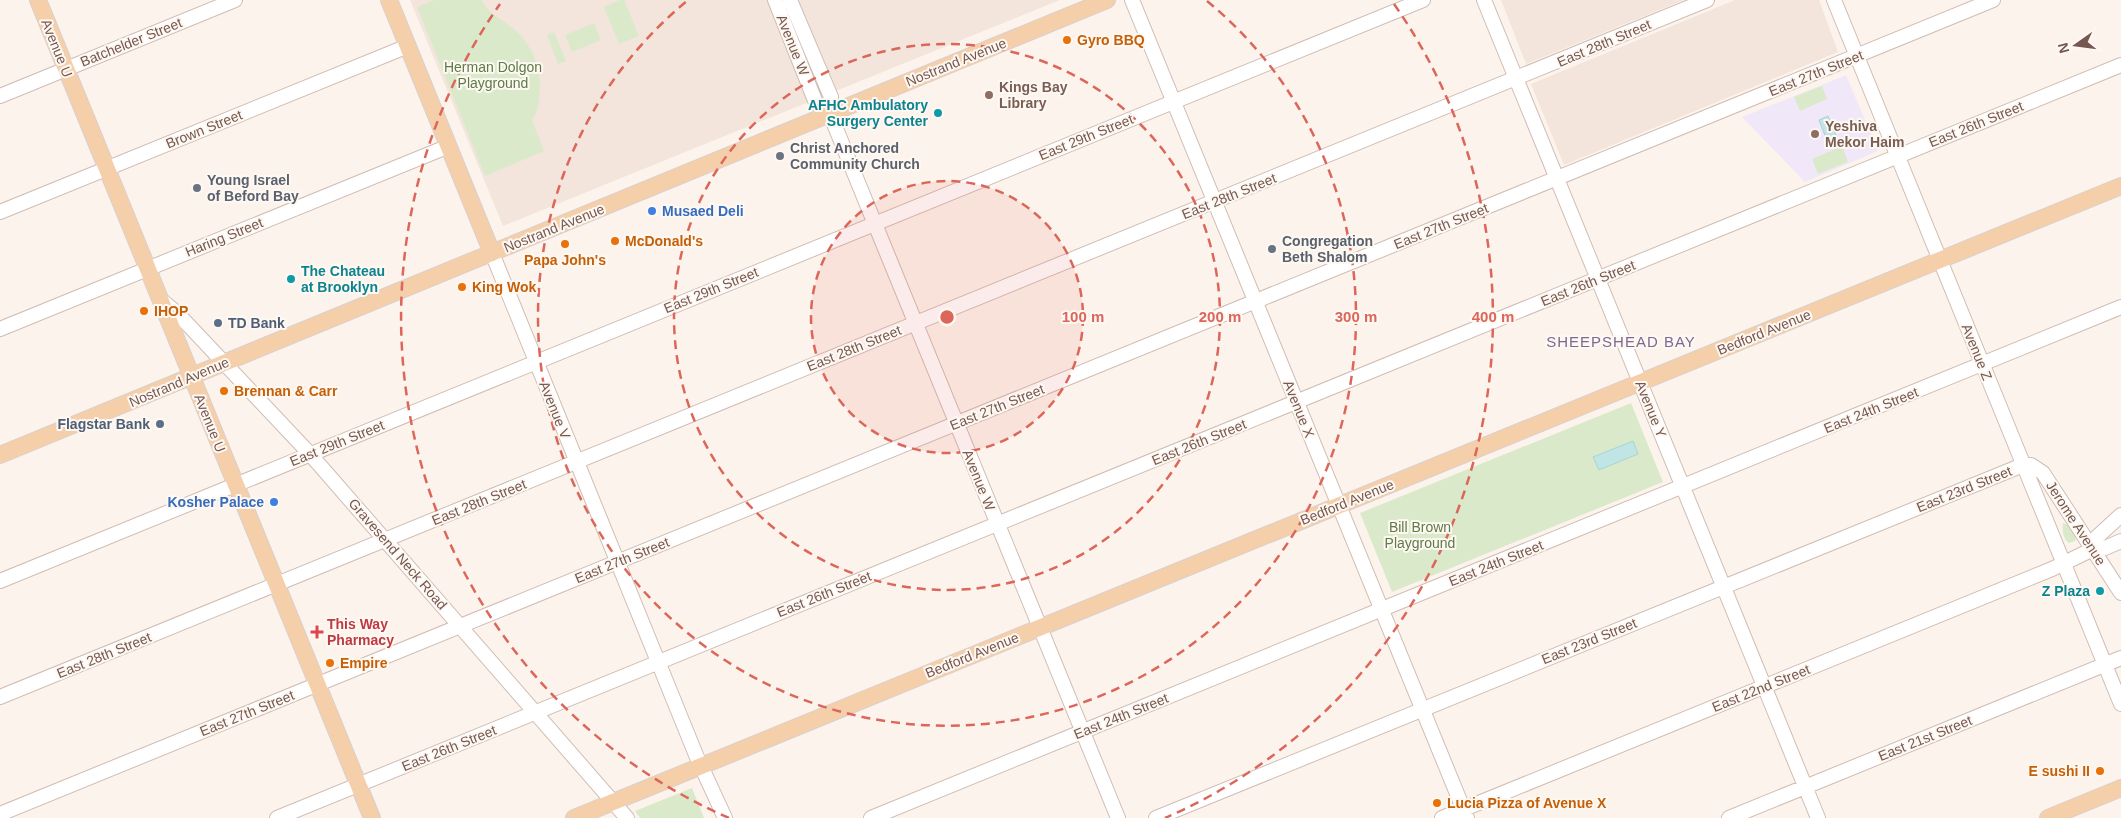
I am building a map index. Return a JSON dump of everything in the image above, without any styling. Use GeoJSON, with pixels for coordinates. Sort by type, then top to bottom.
{"type":"FeatureCollection","features":[{"type":"Feature","properties":{"kind":"main road","name":"Avenue U"},"geometry":{"type":"LineString","coordinates":[[38,0],[372,818]]}},
{"type":"Feature","properties":{"kind":"main road","name":"Avenue V"},"geometry":{"type":"LineString","coordinates":[[389,0],[492,253]]}},
{"type":"Feature","properties":{"kind":"main road","name":"Nostrand Avenue"},"geometry":{"type":"LineString","coordinates":[[0,455],[1107,0]]}},
{"type":"Feature","properties":{"kind":"main road","name":"Bedford Avenue"},"geometry":{"type":"LineString","coordinates":[[574,818],[2121,186]]}},
{"type":"Feature","properties":{"kind":"main road"},"geometry":{"type":"LineString","coordinates":[[2048,818],[2121,788]]}},
{"type":"Feature","properties":{"kind":"street","name":"Batchelder Street"},"geometry":{"type":"LineString","coordinates":[[0,96],[235,0]]}},
{"type":"Feature","properties":{"kind":"street","name":"Avenue W"},"geometry":{"type":"LineString","coordinates":[[775,0],[816,102],[830,114]]}},
{"type":"Feature","properties":{"kind":"street","name":"Avenue W"},"geometry":{"type":"LineString","coordinates":[[790,0],[831,97],[830,114],[1118,818]]}},
{"type":"Feature","properties":{"kind":"street","name":"Avenue X"},"geometry":{"type":"LineString","coordinates":[[1132,0],[1465,814]]}},
{"type":"Feature","properties":{"kind":"street","name":"East 29th Street"},"geometry":{"type":"LineString","coordinates":[[0,581],[1423,0]]}},
{"type":"Feature","properties":{"kind":"street","name":"Avenue Y"},"geometry":{"type":"LineString","coordinates":[[1484,0],[1818,818]]}},
{"type":"Feature","properties":{"kind":"street","name":"East 28th Street"},"geometry":{"type":"LineString","coordinates":[[0,697],[1707,0]]}},
{"type":"Feature","properties":{"kind":"street","name":"Avenue Z"},"geometry":{"type":"LineString","coordinates":[[1834,0],[2121,704]]}},
{"type":"Feature","properties":{"kind":"street","name":"East 27th Street"},"geometry":{"type":"LineString","coordinates":[[0,814],[1994,0]]}},
{"type":"Feature","properties":{"kind":"street","name":"Brown Street"},"geometry":{"type":"LineString","coordinates":[[0,212],[408,46]]}},
{"type":"Feature","properties":{"kind":"street","name":"East 26th Street"},"geometry":{"type":"LineString","coordinates":[[277,818],[2121,65]]}},
{"type":"Feature","properties":{"kind":"street","name":"Haring Street"},"geometry":{"type":"LineString","coordinates":[[0,329],[449,146]]}},
{"type":"Feature","properties":{"kind":"street","name":"Avenue V"},"geometry":{"type":"LineString","coordinates":[[492,253],[658,662],[701,766],[725,818]]}},
{"type":"Feature","properties":{"kind":"street","name":"Gravesend Neck Road"},"geometry":{"type":"LineString","coordinates":[[159,298],[178,314],[310,454],[627,818]]}},
{"type":"Feature","properties":{"kind":"street","name":"East 24th Street"},"geometry":{"type":"LineString","coordinates":[[871,818],[2121,307]]}},
{"type":"Feature","properties":{"kind":"street","name":"Jerome Avenue"},"geometry":{"type":"LineString","coordinates":[[2023,465],[2031,465],[2044,473],[2121,593]]}},
{"type":"Feature","properties":{"kind":"street","name":"East 23rd Street"},"geometry":{"type":"LineString","coordinates":[[1156,818],[2023,465]]}},
{"type":"Feature","properties":{"kind":"street"},"geometry":{"type":"LineString","coordinates":[[2121,515],[2097,537],[2093,549],[2105,548],[2121,541]]}},
{"type":"Feature","properties":{"kind":"street","name":"East 22nd Street"},"geometry":{"type":"LineString","coordinates":[[1442,818],[1465,814],[1764,687],[2064,564],[2093,549]]}},
{"type":"Feature","properties":{"kind":"street","name":"East 21st Street"},"geometry":{"type":"LineString","coordinates":[[1729,818],[2121,658]]}},
{"type":"Feature","properties":{"kind":"shaded area"},"geometry":{"type":"Polygon","coordinates":[[[410,0],[1060,0],[503,226],[410,0]]]}},
{"type":"Feature","properties":{"kind":"shaded area"},"geometry":{"type":"Polygon","coordinates":[[[1501,0],[1684,0],[1526,64],[1501,0]]]}},
{"type":"Feature","properties":{"kind":"shaded area"},"geometry":{"type":"Polygon","coordinates":[[[1735,0],[1819,0],[1838,52],[1564,165],[1531,84],[1735,0]]]}},
{"type":"Feature","properties":{"kind":"shaded area","name":"Yeshiva Mekor Haim"},"geometry":{"type":"Polygon","coordinates":[[[1846,75],[1878,151],[1805,182],[1742,117],[1846,75]]]}},
{"type":"Feature","properties":{"kind":"green space","name":"Herman Dolgon Playground"},"geometry":{"type":"Polygon","coordinates":[[[434,0],[482,0],[490,12],[517,32],[529,46],[539,72],[540,81],[537,110],[532,120],[544,151],[485,176],[417,7],[434,0]]]}},
{"type":"Feature","properties":{"kind":"green space"},"geometry":{"type":"Polygon","coordinates":[[[624,0],[639,36],[619,44],[604,7],[624,0]]]}},
{"type":"Feature","properties":{"kind":"green space"},"geometry":{"type":"Polygon","coordinates":[[[594,23],[601,40],[572,52],[565,35],[594,23]]]}},
{"type":"Feature","properties":{"kind":"green space"},"geometry":{"type":"Polygon","coordinates":[[[554,32],[566,61],[558,64],[547,35],[554,32]]]}},
{"type":"Feature","properties":{"kind":"green space"},"geometry":{"type":"Polygon","coordinates":[[[1822,86],[1827,99],[1800,111],[1794,97],[1822,86]]]}},
{"type":"Feature","properties":{"kind":"green space"},"geometry":{"type":"Polygon","coordinates":[[[1842,146],[1848,162],[1818,174],[1812,159],[1842,146]]]}},
{"type":"Feature","properties":{"kind":"green space","name":"Bill Brown Playground"},"geometry":{"type":"Polygon","coordinates":[[[1631,403],[1663,482],[1392,592],[1360,513],[1631,403]]]}},
{"type":"Feature","properties":{"kind":"green space"},"geometry":{"type":"Polygon","coordinates":[[[2063,523],[2070,526],[2076,538],[2075,541],[2069,543],[2065,539],[2063,523]]]}},
{"type":"Feature","properties":{"kind":"green space"},"geometry":{"type":"Polygon","coordinates":[[[692,788],[704,818],[640,818],[635,811],[692,788]]]}},
{"type":"Feature","properties":{"kind":"water"},"geometry":{"type":"Polygon","coordinates":[[[1828,116],[1837,137],[1827,141],[1819,120],[1828,116]]]}},
{"type":"Feature","properties":{"kind":"water"},"geometry":{"type":"Polygon","coordinates":[[[1633,441],[1638,454],[1599,470],[1593,457],[1633,441]]]}},
{"type":"Feature","properties":{"kind":"place","name":"Gyro BBQ"},"geometry":{"type":"Point","coordinates":[1067,40]}},
{"type":"Feature","properties":{"kind":"place","name":"Kings Bay Library"},"geometry":{"type":"Point","coordinates":[989,95]}},
{"type":"Feature","properties":{"kind":"place","name":"AFHC Ambulatory Surgery Center"},"geometry":{"type":"Point","coordinates":[938,113]}},
{"type":"Feature","properties":{"kind":"place","name":"Yeshiva Mekor Haim"},"geometry":{"type":"Point","coordinates":[1815,134]}},
{"type":"Feature","properties":{"kind":"place","name":"Christ Anchored Community Church"},"geometry":{"type":"Point","coordinates":[780,156]}},
{"type":"Feature","properties":{"kind":"place","name":"Young Israel of Beford Bay"},"geometry":{"type":"Point","coordinates":[197,188]}},
{"type":"Feature","properties":{"kind":"place","name":"Musaed Deli"},"geometry":{"type":"Point","coordinates":[652,211]}},
{"type":"Feature","properties":{"kind":"place","name":"McDonald's"},"geometry":{"type":"Point","coordinates":[615,241]}},
{"type":"Feature","properties":{"kind":"place","name":"Papa John's"},"geometry":{"type":"Point","coordinates":[565,244]}},
{"type":"Feature","properties":{"kind":"place","name":"Congregation Beth Shalom"},"geometry":{"type":"Point","coordinates":[1272,249]}},
{"type":"Feature","properties":{"kind":"place","name":"The Chateau at Brooklyn"},"geometry":{"type":"Point","coordinates":[291,279]}},
{"type":"Feature","properties":{"kind":"place","name":"King Wok"},"geometry":{"type":"Point","coordinates":[462,287]}},
{"type":"Feature","properties":{"kind":"place","name":"IHOP"},"geometry":{"type":"Point","coordinates":[144,311]}},
{"type":"Feature","properties":{"kind":"place","name":"TD Bank"},"geometry":{"type":"Point","coordinates":[218,323]}},
{"type":"Feature","properties":{"kind":"place","name":"Brennan & Carr"},"geometry":{"type":"Point","coordinates":[224,391]}},
{"type":"Feature","properties":{"kind":"place","name":"Flagstar Bank"},"geometry":{"type":"Point","coordinates":[160,424]}},
{"type":"Feature","properties":{"kind":"place","name":"Kosher Palace"},"geometry":{"type":"Point","coordinates":[274,502]}},
{"type":"Feature","properties":{"kind":"place","name":"Z Plaza"},"geometry":{"type":"Point","coordinates":[2100,591]}},
{"type":"Feature","properties":{"kind":"place","name":"This Way Pharmacy"},"geometry":{"type":"Point","coordinates":[317,632]}},
{"type":"Feature","properties":{"kind":"place","name":"Empire"},"geometry":{"type":"Point","coordinates":[330,663]}},
{"type":"Feature","properties":{"kind":"place","name":"E sushi II"},"geometry":{"type":"Point","coordinates":[2100,771]}},
{"type":"Feature","properties":{"kind":"place","name":"Lucia Pizza of Avenue X"},"geometry":{"type":"Point","coordinates":[1437,803]}},
{"type":"Feature","properties":{"kind":"district","name":"SHEEPSHEAD BAY"},"geometry":{"type":"Point","coordinates":[1621,341]}}]}
